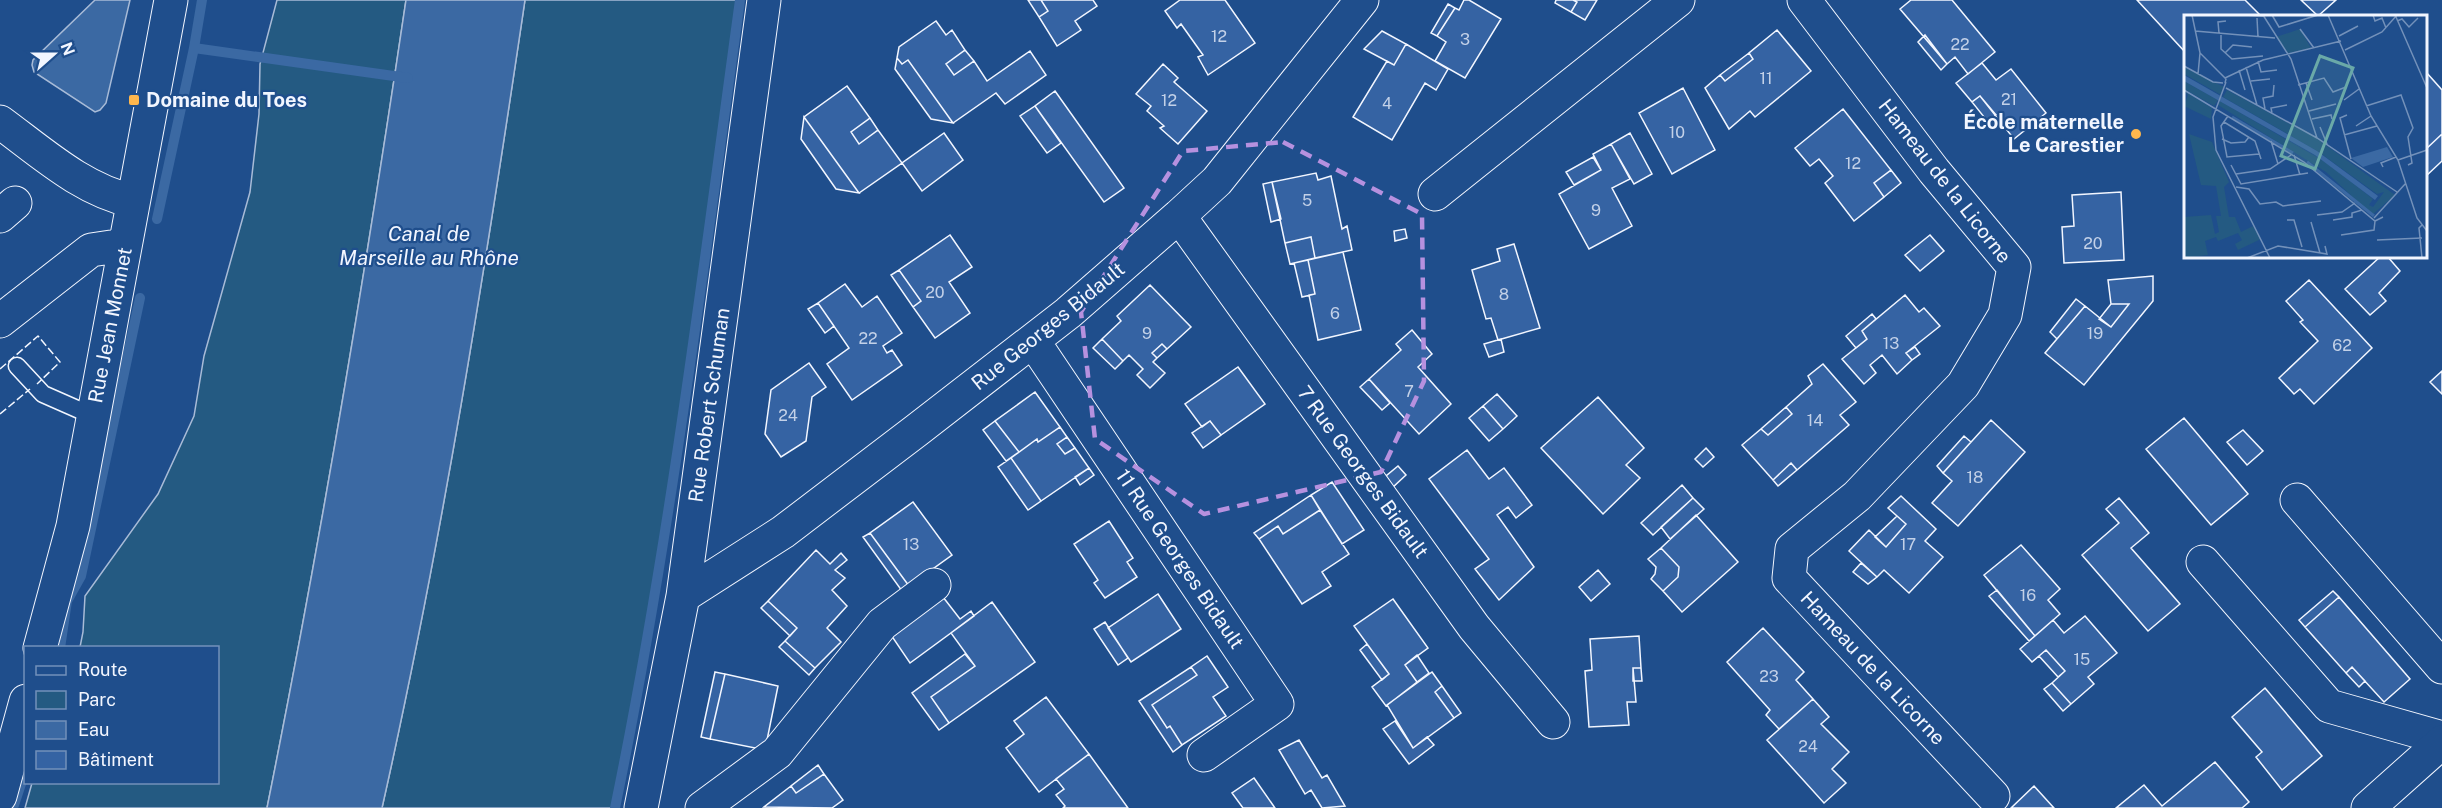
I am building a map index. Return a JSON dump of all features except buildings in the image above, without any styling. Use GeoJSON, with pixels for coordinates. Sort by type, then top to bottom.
{"type":"FeatureCollection","features":[{"type":"Feature","properties":{"kind":"street","name":"Rue Jean Monnet"},"geometry":{"type":"LineString","coordinates":[[41,646],[73,526],[171,0]]}},
{"type":"Feature","properties":{"kind":"street","name":"Rue Robert Schuman"},"geometry":{"type":"LineString","coordinates":[[641,808],[683,596],[764,0]]}},
{"type":"Feature","properties":{"kind":"street","name":"Rue Georges Bidault"},"geometry":{"type":"LineString","coordinates":[[683,596],[783,532],[1034,340],[1179,216],[1217,181],[1362,0]]}},
{"type":"Feature","properties":{"kind":"street"},"geometry":{"type":"LineString","coordinates":[[1435,194],[1678,0]]}},
{"type":"Feature","properties":{"kind":"street","name":"Hameau de la Licorne"},"geometry":{"type":"LineString","coordinates":[[1804,0],[1934,171],[2013,267],[2005,315],[1963,385],[1857,495],[1792,549],[1789,578],[1993,796]]}},
{"type":"Feature","properties":{"kind":"street"},"geometry":{"type":"LineString","coordinates":[[0,122],[80,180],[117,197],[134,201]]}},
{"type":"Feature","properties":{"kind":"street","name":"7 Rue Georges Bidault"},"geometry":{"type":"LineString","coordinates":[[1179,216],[1474,627],[1553,722]]}},
{"type":"Feature","properties":{"kind":"street"},"geometry":{"type":"LineString","coordinates":[[0,321],[91,250],[111,247],[124,249]]}},
{"type":"Feature","properties":{"kind":"street","name":"11 Rue Georges Bidault"},"geometry":{"type":"LineString","coordinates":[[1034,340],[1277,704],[1204,755]]}},
{"type":"Feature","properties":{"kind":"street"},"geometry":{"type":"LineString","coordinates":[[2297,500],[2442,667]]}},
{"type":"Feature","properties":{"kind":"street"},"geometry":{"type":"LineString","coordinates":[[2203,562],[2329,706],[2442,740]]}},
{"type":"Feature","properties":{"kind":"street"},"geometry":{"type":"LineString","coordinates":[[702,808],[777,753],[882,624],[934,585]]}},
{"type":"Feature","properties":{"kind":"street"},"geometry":{"type":"LineString","coordinates":[[0,796],[24,708]]}},
{"type":"Feature","properties":{"kind":"street"},"geometry":{"type":"LineString","coordinates":[[2368,808],[2442,740]]}},
{"type":"Feature","properties":{"kind":"lane"},"geometry":{"type":"LineString","coordinates":[[17,366],[43,394],[93,417]]}},
{"type":"Feature","properties":{"kind":"highlighted area"},"geometry":{"type":"Polygon","coordinates":[[[1283,142],[1422,214],[1424,381],[1381,472],[1204,514],[1095,439],[1081,312],[1183,151],[1283,142]]]}},
{"type":"Feature","properties":{"kind":"green space"},"geometry":{"type":"Polygon","coordinates":[[[277,0],[406,0],[342,405],[267,808],[25,808],[32,784],[219,784],[219,646],[80,646],[85,596],[158,494],[194,416],[204,356],[250,192],[259,114],[260,64],[277,0]]]}},
{"type":"Feature","properties":{"kind":"green space"},"geometry":{"type":"Polygon","coordinates":[[[525,0],[739,0],[659,583],[612,808],[382,808],[424,607],[461,405],[525,0]]]}},
{"type":"Feature","properties":{"kind":"water"},"geometry":{"type":"Polygon","coordinates":[[[95,0],[130,0],[106,103],[95,112],[34,72],[32,65],[33,60],[95,0]]]}},
{"type":"Feature","properties":{"kind":"water","name":"Canal de Marseille au Rhône"},"geometry":{"type":"Polygon","coordinates":[[[406,0],[525,0],[461,405],[424,607],[382,808],[267,808],[342,405],[406,0]]]}},
{"type":"Feature","properties":{"kind":"waterway"},"geometry":{"type":"LineString","coordinates":[[157,219],[194,48],[202,0]]}},
{"type":"Feature","properties":{"kind":"waterway"},"geometry":{"type":"LineString","coordinates":[[615,808],[635,708],[669,506],[740,0]]}},
{"type":"Feature","properties":{"kind":"waterway"},"geometry":{"type":"LineString","coordinates":[[194,48],[408,78]]}},
{"type":"Feature","properties":{"kind":"waterway"},"geometry":{"type":"LineString","coordinates":[[60,646],[67,601],[81,576],[140,298]]}},
{"type":"Feature","properties":{"kind":"waterway"},"geometry":{"type":"LineString","coordinates":[[13,808],[24,775]]}},
{"type":"Feature","properties":{"kind":"fence"},"geometry":{"type":"LineString","coordinates":[[0,369],[38,336],[60,362],[37,384]]}},
{"type":"Feature","properties":{"kind":"fence"},"geometry":{"type":"LineString","coordinates":[[0,414],[30,389]]}},
{"type":"Feature","properties":{"kind":"place","name":"Domaine du Toes"},"geometry":{"type":"Point","coordinates":[134,100]}},
{"type":"Feature","properties":{"kind":"place","name":"École maternelle Le Carestier"},"geometry":{"type":"Point","coordinates":[2136,134]}}]}
